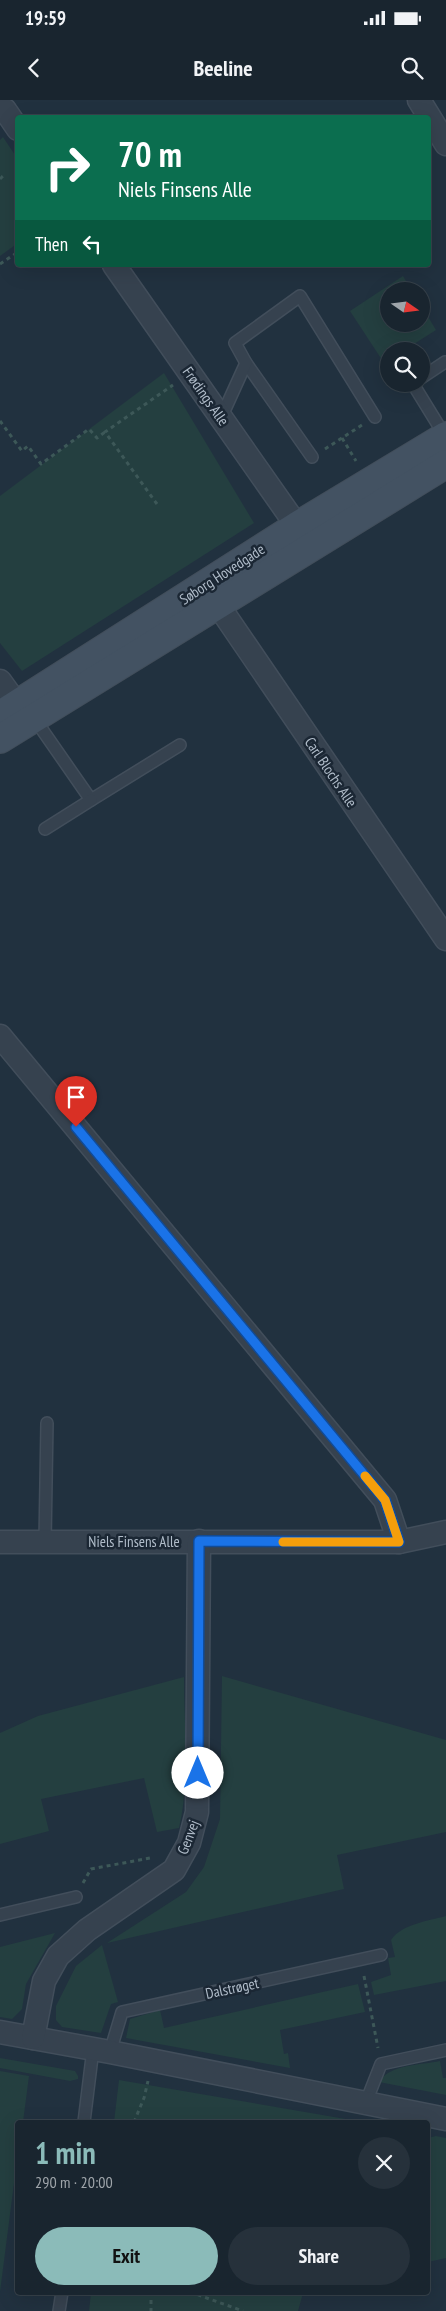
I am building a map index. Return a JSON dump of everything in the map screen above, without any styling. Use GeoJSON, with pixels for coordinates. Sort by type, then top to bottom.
{"type":"FeatureCollection","features":[{"type":"Feature","properties":{"kind":"street"},"geometry":{"type":"LineString","coordinates":[[419,100],[428,115]]}},
{"type":"Feature","properties":{"kind":"street"},"geometry":{"type":"LineString","coordinates":[[431,120],[446,144]]}},
{"type":"Feature","properties":{"kind":"street","name":"Frødings Alle"},"geometry":{"type":"LineString","coordinates":[[115,267],[298,526]]}},
{"type":"Feature","properties":{"kind":"street","name":"Søborg Hovedgade"},"geometry":{"type":"LineString","coordinates":[[0,739],[20,714],[298,526],[446,436]]}},
{"type":"Feature","properties":{"kind":"street","name":"Søborg Hovedgade"},"geometry":{"type":"LineString","coordinates":[[20,714],[218,604],[446,464]]}},
{"type":"Feature","properties":{"kind":"street","name":"Carl Blochs Alle"},"geometry":{"type":"LineString","coordinates":[[218,604],[446,939]]}},
{"type":"Feature","properties":{"kind":"street"},"geometry":{"type":"LineString","coordinates":[[0,681],[20,714]]}},
{"type":"Feature","properties":{"kind":"street"},"geometry":{"type":"LineString","coordinates":[[0,1036],[385,1500],[399,1542]]}},
{"type":"Feature","properties":{"kind":"street","name":"Niels Finsens Alle"},"geometry":{"type":"LineString","coordinates":[[0,1542],[399,1542],[446,1532]]}},
{"type":"Feature","properties":{"kind":"street","name":"Genvej"},"geometry":{"type":"LineString","coordinates":[[33,2038],[44,1981],[58,1956],[87,1930],[174,1870],[184,1851],[197,1812],[199,1541]]}},
{"type":"Feature","properties":{"kind":"street"},"geometry":{"type":"LineString","coordinates":[[0,2032],[366,2102],[413,2118],[446,2119]]}},
{"type":"Feature","properties":{"kind":"lane"},"geometry":{"type":"LineString","coordinates":[[312,457],[246,363],[235,344],[300,296],[375,417]]}},
{"type":"Feature","properties":{"kind":"lane"},"geometry":{"type":"LineString","coordinates":[[430,372],[446,362]]}},
{"type":"Feature","properties":{"kind":"lane"},"geometry":{"type":"LineString","coordinates":[[221,418],[246,363]]}},
{"type":"Feature","properties":{"kind":"lane"},"geometry":{"type":"LineString","coordinates":[[418,392],[446,436]]}},
{"type":"Feature","properties":{"kind":"lane"},"geometry":{"type":"LineString","coordinates":[[20,714],[91,800]]}},
{"type":"Feature","properties":{"kind":"lane"},"geometry":{"type":"LineString","coordinates":[[45,829],[180,745]]}},
{"type":"Feature","properties":{"kind":"lane"},"geometry":{"type":"LineString","coordinates":[[45,1542],[47,1423]]}},
{"type":"Feature","properties":{"kind":"lane"},"geometry":{"type":"LineString","coordinates":[[0,1915],[76,1897]]}},
{"type":"Feature","properties":{"kind":"lane","name":"Dalstrøget"},"geometry":{"type":"LineString","coordinates":[[102,2050],[122,2012],[382,1955]]}},
{"type":"Feature","properties":{"kind":"lane"},"geometry":{"type":"LineString","coordinates":[[84,2120],[102,2050]]}},
{"type":"Feature","properties":{"kind":"lane"},"geometry":{"type":"LineString","coordinates":[[366,2102],[381,2064],[446,2050]]}},
{"type":"Feature","properties":{"kind":"lane"},"geometry":{"type":"LineString","coordinates":[[59,2311],[62,2295]]}},
{"type":"Feature","properties":{"kind":"path"},"geometry":{"type":"LineString","coordinates":[[0,264],[15,254]]}},
{"type":"Feature","properties":{"kind":"path"},"geometry":{"type":"LineString","coordinates":[[0,421],[22,451],[28,446],[41,464],[89,429],[97,438],[190,374]]}},
{"type":"Feature","properties":{"kind":"path"},"geometry":{"type":"LineString","coordinates":[[312,457],[375,417]]}},
{"type":"Feature","properties":{"kind":"path"},"geometry":{"type":"LineString","coordinates":[[105,432],[157,504]]}},
{"type":"Feature","properties":{"kind":"path"},"geometry":{"type":"LineString","coordinates":[[76,1897],[90,1869],[184,1851]]}},
{"type":"Feature","properties":{"kind":"path"},"geometry":{"type":"LineString","coordinates":[[360,1960],[381,2064]]}},
{"type":"Feature","properties":{"kind":"path"},"geometry":{"type":"LineString","coordinates":[[135,2120],[144,2098],[153,2061]]}},
{"type":"Feature","properties":{"kind":"path"},"geometry":{"type":"LineString","coordinates":[[151,2295],[151,2311]]}},
{"type":"Feature","properties":{"kind":"path"},"geometry":{"type":"LineString","coordinates":[[198,2295],[243,2311]]}},
{"type":"Feature","properties":{"kind":"green space"},"geometry":{"type":"Polygon","coordinates":[[[3,137],[15,155],[15,245],[0,256],[0,140],[3,137]]]}},
{"type":"Feature","properties":{"kind":"green space"},"geometry":{"type":"Polygon","coordinates":[[[403,276],[407,282],[394,282],[403,276]]]}},
{"type":"Feature","properties":{"kind":"green space"},"geometry":{"type":"Polygon","coordinates":[[[380,291],[380,332],[430,332],[430,320],[436,330],[417,342],[380,342],[380,357],[350,311],[380,291]]]}},
{"type":"Feature","properties":{"kind":"green space"},"geometry":{"type":"Polygon","coordinates":[[[164,373],[254,523],[22,671],[0,643],[0,496],[164,373]]]}},
{"type":"Feature","properties":{"kind":"green space"},"geometry":{"type":"Polygon","coordinates":[[[222,1676],[446,1740],[446,1832],[337,1855],[344,1889],[107,1943],[186,1892],[204,1867],[220,1819],[222,1676]]]}},
{"type":"Feature","properties":{"kind":"green space"},"geometry":{"type":"Polygon","coordinates":[[[184,1677],[186,1753],[184,1792],[179,1828],[157,1832],[144,1778],[41,1799],[49,1831],[0,1844],[0,1733],[38,1716],[184,1677]]]}},
{"type":"Feature","properties":{"kind":"green space"},"geometry":{"type":"Polygon","coordinates":[[[446,1916],[446,1981],[374,1995],[371,1982],[391,1975],[388,1958],[395,1957],[391,1940],[408,1927],[446,1916]]]}},
{"type":"Feature","properties":{"kind":"green space"},"geometry":{"type":"Polygon","coordinates":[[[55,1933],[26,1984],[22,2009],[12,2019],[0,2017],[0,1947],[55,1933]]]}},
{"type":"Feature","properties":{"kind":"green space"},"geometry":{"type":"Polygon","coordinates":[[[102,1945],[118,2002],[111,2004],[101,2033],[62,2027],[56,2020],[56,2006],[76,1966],[102,1945]]]}},
{"type":"Feature","properties":{"kind":"green space"},"geometry":{"type":"Polygon","coordinates":[[[358,1984],[365,2012],[280,2030],[284,2054],[288,2053],[290,2068],[126,2038],[130,2019],[160,2010],[164,2028],[358,1984]]]}},
{"type":"Feature","properties":{"kind":"green space"},"geometry":{"type":"Polygon","coordinates":[[[0,2058],[75,2071],[78,2079],[70,2081],[0,2068],[0,2058]]]}},
{"type":"Feature","properties":{"kind":"green space"},"geometry":{"type":"Polygon","coordinates":[[[440,2061],[443,2078],[446,2078],[446,2095],[379,2082],[384,2076],[398,2068],[440,2061]]]}},
{"type":"Feature","properties":{"kind":"green space"},"geometry":{"type":"Polygon","coordinates":[[[0,2071],[29,2076],[23,2120],[15,2120],[15,2176],[0,2292],[0,2071]]]}},
{"type":"Feature","properties":{"kind":"green space"},"geometry":{"type":"Polygon","coordinates":[[[119,2080],[351,2120],[114,2120],[119,2080]]]}},
{"type":"Feature","properties":{"kind":"green space"},"geometry":{"type":"Polygon","coordinates":[[[436,2136],[446,2138],[446,2258],[430,2262],[430,2138],[436,2136]]]}},
{"type":"Feature","properties":{"kind":"green space"},"geometry":{"type":"Polygon","coordinates":[[[91,2295],[302,2295],[298,2311],[89,2311],[91,2295]]]}},
{"type":"Feature","properties":{"kind":"slow traffic"},"geometry":{"type":"LineString","coordinates":[[283,1542],[399,1542],[385,1500],[365,1476]]}},
{"type":"Feature","properties":{"kind":"route"},"geometry":{"type":"LineString","coordinates":[[76,1127],[243,1326],[385,1500],[399,1542],[199,1541],[198,1773]]}}]}
